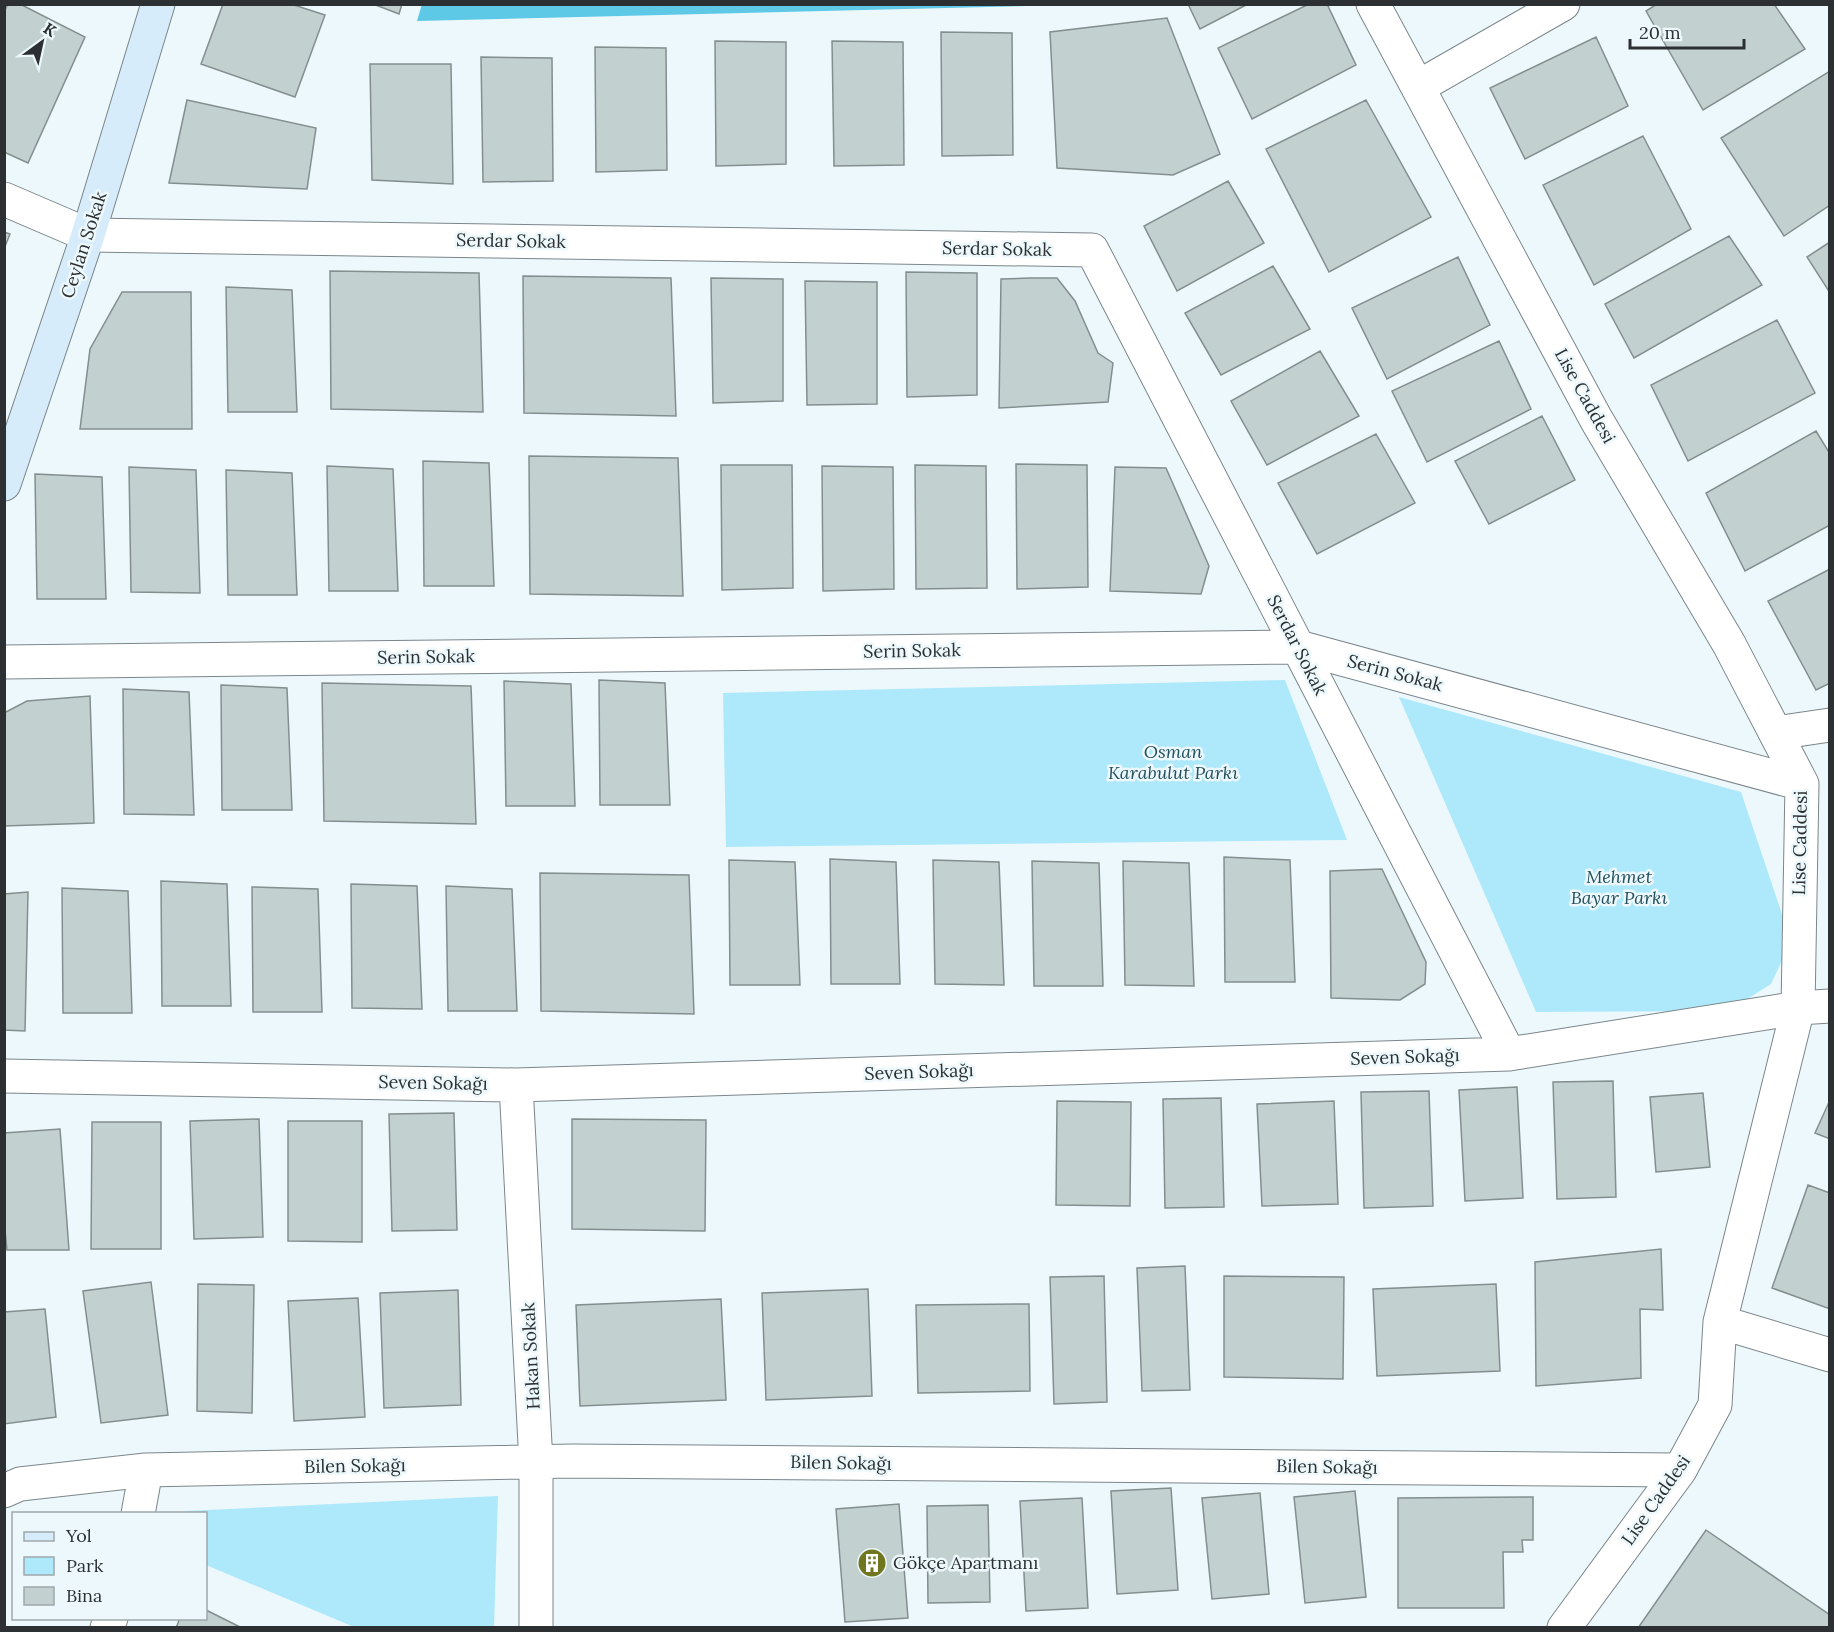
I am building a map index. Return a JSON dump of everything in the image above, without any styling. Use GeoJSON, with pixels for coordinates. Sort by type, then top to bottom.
{"type":"FeatureCollection","features":[{"type":"Feature","properties":{"kind":"street","name":"Ceylan Sokak"},"geometry":{"type":"LineString","coordinates":[[4,484],[88,235],[158,4]]}},
{"type":"Feature","properties":{"kind":"street","name":"Lise Caddesi"},"geometry":{"type":"LineString","coordinates":[[1373,4],[1596,419],[1729,644],[1802,784],[1814,1007],[1720,1322],[1715,1405],[1680,1470],[1564,1628]]}},
{"type":"Feature","properties":{"kind":"street"},"geometry":{"type":"LineString","coordinates":[[1418,87],[1563,4]]}},
{"type":"Feature","properties":{"kind":"street","name":"Serdar Sokak"},"geometry":{"type":"LineString","coordinates":[[4,199],[88,235],[1092,250],[1509,1054]]}},
{"type":"Feature","properties":{"kind":"street","name":"Serin Sokak"},"geometry":{"type":"LineString","coordinates":[[4,662],[1298,647],[1802,784]]}},
{"type":"Feature","properties":{"kind":"street"},"geometry":{"type":"LineString","coordinates":[[1776,733],[1830,725]]}},
{"type":"Feature","properties":{"kind":"street","name":"Seven Sokağı"},"geometry":{"type":"LineString","coordinates":[[4,1076],[516,1085],[1509,1054],[1814,1007]]}},
{"type":"Feature","properties":{"kind":"street","name":"Hakan Sokak"},"geometry":{"type":"LineString","coordinates":[[516,1085],[536,1462],[536,1628]]}},
{"type":"Feature","properties":{"kind":"street"},"geometry":{"type":"LineString","coordinates":[[1720,1322],[1830,1355]]}},
{"type":"Feature","properties":{"kind":"street","name":"Bilen Sokağı"},"geometry":{"type":"LineString","coordinates":[[4,1491],[20,1484],[146,1470],[585,1461],[1680,1470]]}},
{"type":"Feature","properties":{"kind":"street"},"geometry":{"type":"LineString","coordinates":[[138,1512],[146,1470]]}},
{"type":"Feature","properties":{"kind":"green space","name":"Osman Karabulut Parkı"},"geometry":{"type":"Polygon","coordinates":[[[1285,680],[1347,840],[726,847],[723,693],[1285,680]]]}},
{"type":"Feature","properties":{"kind":"green space","name":"Mehmet Bayar Parkı"},"geometry":{"type":"Polygon","coordinates":[[[1399,697],[1741,792],[1791,941],[1771,984],[1728,1011],[1536,1012],[1399,697]]]}},
{"type":"Feature","properties":{"kind":"green space"},"geometry":{"type":"Polygon","coordinates":[[[498,1496],[494,1628],[354,1627],[207,1565],[207,1512],[186,1511],[498,1496]]]}},
{"type":"Feature","properties":{"kind":"shaded area"},"geometry":{"type":"Polygon","coordinates":[[[422,4],[1069,4],[1069,5],[417,21],[422,4]]]}},
{"type":"Feature","properties":{"kind":"building"},"geometry":{"type":"Polygon","coordinates":[[[8,4],[20,4],[85,37],[28,163],[4,152],[4,12],[8,4]]]}},
{"type":"Feature","properties":{"kind":"building"},"geometry":{"type":"Polygon","coordinates":[[[223,4],[291,4],[325,15],[295,97],[201,64],[223,4]]]}},
{"type":"Feature","properties":{"kind":"building"},"geometry":{"type":"Polygon","coordinates":[[[373,4],[402,4],[399,14],[373,4]]]}},
{"type":"Feature","properties":{"kind":"building"},"geometry":{"type":"Polygon","coordinates":[[[1188,4],[1248,4],[1200,29],[1188,4]]]}},
{"type":"Feature","properties":{"kind":"building"},"geometry":{"type":"Polygon","coordinates":[[[1309,4],[1327,4],[1356,65],[1252,119],[1218,48],[1309,4]]]}},
{"type":"Feature","properties":{"kind":"building"},"geometry":{"type":"Polygon","coordinates":[[[1657,4],[1774,4],[1805,49],[1703,110],[1646,11],[1657,4]]]}},
{"type":"Feature","properties":{"kind":"building"},"geometry":{"type":"Polygon","coordinates":[[[1167,18],[1220,154],[1173,175],[1057,168],[1050,32],[1167,18]]]}},
{"type":"Feature","properties":{"kind":"building"},"geometry":{"type":"Polygon","coordinates":[[[941,32],[1012,33],[1013,155],[942,156],[941,32]]]}},
{"type":"Feature","properties":{"kind":"building"},"geometry":{"type":"Polygon","coordinates":[[[1596,37],[1628,106],[1525,159],[1490,88],[1596,37]]]}},
{"type":"Feature","properties":{"kind":"building"},"geometry":{"type":"Polygon","coordinates":[[[715,41],[786,42],[786,164],[716,166],[715,41]]]}},
{"type":"Feature","properties":{"kind":"building"},"geometry":{"type":"Polygon","coordinates":[[[832,41],[903,42],[904,165],[834,166],[832,41]]]}},
{"type":"Feature","properties":{"kind":"building"},"geometry":{"type":"Polygon","coordinates":[[[595,47],[666,48],[667,170],[596,172],[595,47]]]}},
{"type":"Feature","properties":{"kind":"building"},"geometry":{"type":"Polygon","coordinates":[[[481,57],[552,58],[553,181],[483,182],[481,57]]]}},
{"type":"Feature","properties":{"kind":"building"},"geometry":{"type":"Polygon","coordinates":[[[370,64],[451,64],[453,184],[372,180],[370,64]]]}},
{"type":"Feature","properties":{"kind":"building"},"geometry":{"type":"Polygon","coordinates":[[[1830,71],[1830,205],[1784,236],[1721,138],[1830,71]]]}},
{"type":"Feature","properties":{"kind":"building"},"geometry":{"type":"Polygon","coordinates":[[[187,100],[316,128],[307,189],[169,183],[187,100]]]}},
{"type":"Feature","properties":{"kind":"building"},"geometry":{"type":"Polygon","coordinates":[[[1366,100],[1431,217],[1329,272],[1266,149],[1366,100]]]}},
{"type":"Feature","properties":{"kind":"building"},"geometry":{"type":"Polygon","coordinates":[[[1643,136],[1691,229],[1594,285],[1543,185],[1643,136]]]}},
{"type":"Feature","properties":{"kind":"building"},"geometry":{"type":"Polygon","coordinates":[[[1228,181],[1264,243],[1177,291],[1144,226],[1228,181]]]}},
{"type":"Feature","properties":{"kind":"building"},"geometry":{"type":"Polygon","coordinates":[[[4,232],[10,234],[4,249],[4,232]]]}},
{"type":"Feature","properties":{"kind":"building"},"geometry":{"type":"Polygon","coordinates":[[[1729,236],[1762,285],[1634,358],[1605,304],[1729,236]]]}},
{"type":"Feature","properties":{"kind":"building"},"geometry":{"type":"Polygon","coordinates":[[[1830,242],[1830,293],[1807,257],[1830,242]]]}},
{"type":"Feature","properties":{"kind":"building"},"geometry":{"type":"Polygon","coordinates":[[[1458,257],[1490,325],[1387,379],[1352,308],[1458,257]]]}},
{"type":"Feature","properties":{"kind":"building"},"geometry":{"type":"Polygon","coordinates":[[[1273,266],[1310,329],[1221,375],[1185,313],[1273,266]]]}},
{"type":"Feature","properties":{"kind":"building"},"geometry":{"type":"Polygon","coordinates":[[[330,271],[479,273],[483,412],[331,409],[330,271]]]}},
{"type":"Feature","properties":{"kind":"building"},"geometry":{"type":"Polygon","coordinates":[[[906,272],[977,273],[977,395],[907,397],[906,272]]]}},
{"type":"Feature","properties":{"kind":"building"},"geometry":{"type":"Polygon","coordinates":[[[523,276],[671,278],[676,416],[524,413],[523,276]]]}},
{"type":"Feature","properties":{"kind":"building"},"geometry":{"type":"Polygon","coordinates":[[[711,278],[783,279],[783,401],[713,403],[711,278]]]}},
{"type":"Feature","properties":{"kind":"building"},"geometry":{"type":"Polygon","coordinates":[[[1057,278],[1075,301],[1098,353],[1113,363],[1108,402],[999,408],[1001,279],[1057,278]]]}},
{"type":"Feature","properties":{"kind":"building"},"geometry":{"type":"Polygon","coordinates":[[[805,281],[877,282],[877,404],[807,405],[805,281]]]}},
{"type":"Feature","properties":{"kind":"building"},"geometry":{"type":"Polygon","coordinates":[[[226,287],[292,290],[297,412],[228,412],[226,287]]]}},
{"type":"Feature","properties":{"kind":"building"},"geometry":{"type":"Polygon","coordinates":[[[122,292],[191,292],[192,429],[80,429],[90,349],[122,292]]]}},
{"type":"Feature","properties":{"kind":"building"},"geometry":{"type":"Polygon","coordinates":[[[1777,320],[1815,393],[1688,461],[1651,385],[1777,320]]]}},
{"type":"Feature","properties":{"kind":"building"},"geometry":{"type":"Polygon","coordinates":[[[1499,341],[1531,409],[1427,462],[1392,391],[1499,341]]]}},
{"type":"Feature","properties":{"kind":"building"},"geometry":{"type":"Polygon","coordinates":[[[1320,351],[1359,416],[1267,465],[1231,401],[1320,351]]]}},
{"type":"Feature","properties":{"kind":"building"},"geometry":{"type":"Polygon","coordinates":[[[1542,416],[1575,480],[1489,524],[1455,461],[1542,416]]]}},
{"type":"Feature","properties":{"kind":"building"},"geometry":{"type":"Polygon","coordinates":[[[1816,431],[1830,454],[1830,525],[1745,571],[1706,493],[1816,431]]]}},
{"type":"Feature","properties":{"kind":"building"},"geometry":{"type":"Polygon","coordinates":[[[1376,434],[1415,503],[1317,554],[1278,483],[1376,434]]]}},
{"type":"Feature","properties":{"kind":"building"},"geometry":{"type":"Polygon","coordinates":[[[529,456],[678,458],[683,596],[530,594],[529,456]]]}},
{"type":"Feature","properties":{"kind":"building"},"geometry":{"type":"Polygon","coordinates":[[[423,461],[489,463],[494,586],[424,586],[423,461]]]}},
{"type":"Feature","properties":{"kind":"building"},"geometry":{"type":"Polygon","coordinates":[[[1016,464],[1087,465],[1088,587],[1017,589],[1016,464]]]}},
{"type":"Feature","properties":{"kind":"building"},"geometry":{"type":"Polygon","coordinates":[[[721,465],[792,465],[793,588],[722,590],[721,465]]]}},
{"type":"Feature","properties":{"kind":"building"},"geometry":{"type":"Polygon","coordinates":[[[915,465],[986,466],[987,588],[916,589],[915,465]]]}},
{"type":"Feature","properties":{"kind":"building"},"geometry":{"type":"Polygon","coordinates":[[[327,466],[393,469],[398,591],[329,591],[327,466]]]}},
{"type":"Feature","properties":{"kind":"building"},"geometry":{"type":"Polygon","coordinates":[[[822,466],[893,467],[894,589],[823,591],[822,466]]]}},
{"type":"Feature","properties":{"kind":"building"},"geometry":{"type":"Polygon","coordinates":[[[129,467],[196,470],[200,593],[131,592],[129,467]]]}},
{"type":"Feature","properties":{"kind":"building"},"geometry":{"type":"Polygon","coordinates":[[[1115,467],[1166,468],[1209,566],[1201,594],[1110,591],[1115,467]]]}},
{"type":"Feature","properties":{"kind":"building"},"geometry":{"type":"Polygon","coordinates":[[[226,470],[292,473],[297,595],[228,595],[226,470]]]}},
{"type":"Feature","properties":{"kind":"building"},"geometry":{"type":"Polygon","coordinates":[[[35,474],[102,477],[106,599],[37,599],[35,474]]]}},
{"type":"Feature","properties":{"kind":"building"},"geometry":{"type":"Polygon","coordinates":[[[1830,569],[1830,683],[1816,690],[1768,601],[1830,569]]]}},
{"type":"Feature","properties":{"kind":"building"},"geometry":{"type":"Polygon","coordinates":[[[599,680],[665,683],[670,805],[600,805],[599,680]]]}},
{"type":"Feature","properties":{"kind":"building"},"geometry":{"type":"Polygon","coordinates":[[[504,681],[571,684],[575,806],[506,806],[504,681]]]}},
{"type":"Feature","properties":{"kind":"building"},"geometry":{"type":"Polygon","coordinates":[[[322,683],[471,686],[476,824],[324,821],[322,683]]]}},
{"type":"Feature","properties":{"kind":"building"},"geometry":{"type":"Polygon","coordinates":[[[221,685],[287,688],[292,810],[222,810],[221,685]]]}},
{"type":"Feature","properties":{"kind":"building"},"geometry":{"type":"Polygon","coordinates":[[[123,689],[189,692],[194,815],[124,814],[123,689]]]}},
{"type":"Feature","properties":{"kind":"building"},"geometry":{"type":"Polygon","coordinates":[[[90,696],[94,823],[4,826],[4,713],[27,701],[90,696]]]}},
{"type":"Feature","properties":{"kind":"building"},"geometry":{"type":"Polygon","coordinates":[[[1224,857],[1290,860],[1295,982],[1225,982],[1224,857]]]}},
{"type":"Feature","properties":{"kind":"building"},"geometry":{"type":"Polygon","coordinates":[[[830,859],[896,862],[900,984],[831,984],[830,859]]]}},
{"type":"Feature","properties":{"kind":"building"},"geometry":{"type":"Polygon","coordinates":[[[729,860],[795,862],[800,985],[730,985],[729,860]]]}},
{"type":"Feature","properties":{"kind":"building"},"geometry":{"type":"Polygon","coordinates":[[[933,860],[999,862],[1004,985],[935,984],[933,860]]]}},
{"type":"Feature","properties":{"kind":"building"},"geometry":{"type":"Polygon","coordinates":[[[1032,861],[1099,863],[1103,986],[1034,986],[1032,861]]]}},
{"type":"Feature","properties":{"kind":"building"},"geometry":{"type":"Polygon","coordinates":[[[1123,861],[1189,863],[1194,986],[1125,985],[1123,861]]]}},
{"type":"Feature","properties":{"kind":"building"},"geometry":{"type":"Polygon","coordinates":[[[1382,869],[1426,962],[1425,984],[1400,1000],[1331,998],[1330,871],[1382,869]]]}},
{"type":"Feature","properties":{"kind":"building"},"geometry":{"type":"Polygon","coordinates":[[[540,873],[689,875],[694,1014],[541,1011],[540,873]]]}},
{"type":"Feature","properties":{"kind":"building"},"geometry":{"type":"Polygon","coordinates":[[[161,881],[227,884],[231,1006],[162,1006],[161,881]]]}},
{"type":"Feature","properties":{"kind":"building"},"geometry":{"type":"Polygon","coordinates":[[[351,884],[417,886],[422,1009],[352,1008],[351,884]]]}},
{"type":"Feature","properties":{"kind":"building"},"geometry":{"type":"Polygon","coordinates":[[[446,886],[512,889],[517,1011],[448,1011],[446,886]]]}},
{"type":"Feature","properties":{"kind":"building"},"geometry":{"type":"Polygon","coordinates":[[[252,887],[318,889],[322,1012],[253,1012],[252,887]]]}},
{"type":"Feature","properties":{"kind":"building"},"geometry":{"type":"Polygon","coordinates":[[[62,888],[128,891],[132,1013],[63,1013],[62,888]]]}},
{"type":"Feature","properties":{"kind":"building"},"geometry":{"type":"Polygon","coordinates":[[[28,892],[25,1031],[4,1030],[4,894],[28,892]]]}},
{"type":"Feature","properties":{"kind":"building"},"geometry":{"type":"Polygon","coordinates":[[[1613,1081],[1616,1197],[1557,1199],[1553,1082],[1613,1081]]]}},
{"type":"Feature","properties":{"kind":"building"},"geometry":{"type":"Polygon","coordinates":[[[1517,1087],[1523,1198],[1465,1201],[1459,1090],[1517,1087]]]}},
{"type":"Feature","properties":{"kind":"building"},"geometry":{"type":"Polygon","coordinates":[[[1429,1091],[1433,1206],[1364,1208],[1361,1092],[1429,1091]]]}},
{"type":"Feature","properties":{"kind":"building"},"geometry":{"type":"Polygon","coordinates":[[[1703,1093],[1710,1167],[1656,1172],[1650,1097],[1703,1093]]]}},
{"type":"Feature","properties":{"kind":"building"},"geometry":{"type":"Polygon","coordinates":[[[1221,1098],[1224,1207],[1165,1208],[1163,1099],[1221,1098]]]}},
{"type":"Feature","properties":{"kind":"building"},"geometry":{"type":"Polygon","coordinates":[[[1830,1100],[1830,1139],[1815,1133],[1830,1100]]]}},
{"type":"Feature","properties":{"kind":"building"},"geometry":{"type":"Polygon","coordinates":[[[1057,1101],[1131,1102],[1130,1206],[1056,1205],[1057,1101]]]}},
{"type":"Feature","properties":{"kind":"building"},"geometry":{"type":"Polygon","coordinates":[[[1334,1101],[1338,1204],[1262,1206],[1257,1104],[1334,1101]]]}},
{"type":"Feature","properties":{"kind":"building"},"geometry":{"type":"Polygon","coordinates":[[[454,1113],[457,1230],[392,1231],[389,1114],[454,1113]]]}},
{"type":"Feature","properties":{"kind":"building"},"geometry":{"type":"Polygon","coordinates":[[[259,1119],[263,1237],[194,1239],[190,1121],[259,1119]]]}},
{"type":"Feature","properties":{"kind":"building"},"geometry":{"type":"Polygon","coordinates":[[[572,1119],[706,1120],[705,1231],[572,1229],[572,1119]]]}},
{"type":"Feature","properties":{"kind":"building"},"geometry":{"type":"Polygon","coordinates":[[[288,1121],[362,1121],[362,1242],[288,1241],[288,1121]]]}},
{"type":"Feature","properties":{"kind":"building"},"geometry":{"type":"Polygon","coordinates":[[[92,1122],[161,1122],[161,1249],[91,1249],[92,1122]]]}},
{"type":"Feature","properties":{"kind":"building"},"geometry":{"type":"Polygon","coordinates":[[[60,1129],[69,1250],[7,1250],[4,1220],[4,1133],[60,1129]]]}},
{"type":"Feature","properties":{"kind":"building"},"geometry":{"type":"Polygon","coordinates":[[[1808,1185],[1830,1193],[1830,1309],[1772,1288],[1808,1185]]]}},
{"type":"Feature","properties":{"kind":"building"},"geometry":{"type":"Polygon","coordinates":[[[1661,1249],[1663,1310],[1640,1309],[1641,1378],[1536,1386],[1535,1262],[1661,1249]]]}},
{"type":"Feature","properties":{"kind":"building"},"geometry":{"type":"Polygon","coordinates":[[[1185,1266],[1190,1390],[1142,1391],[1137,1268],[1185,1266]]]}},
{"type":"Feature","properties":{"kind":"building"},"geometry":{"type":"Polygon","coordinates":[[[1104,1276],[1107,1402],[1054,1404],[1050,1277],[1104,1276]]]}},
{"type":"Feature","properties":{"kind":"building"},"geometry":{"type":"Polygon","coordinates":[[[1224,1276],[1344,1277],[1343,1379],[1224,1377],[1224,1276]]]}},
{"type":"Feature","properties":{"kind":"building"},"geometry":{"type":"Polygon","coordinates":[[[151,1282],[168,1415],[101,1423],[83,1291],[151,1282]]]}},
{"type":"Feature","properties":{"kind":"building"},"geometry":{"type":"Polygon","coordinates":[[[198,1284],[254,1285],[252,1413],[197,1411],[198,1284]]]}},
{"type":"Feature","properties":{"kind":"building"},"geometry":{"type":"Polygon","coordinates":[[[1496,1284],[1500,1371],[1377,1376],[1373,1289],[1496,1284]]]}},
{"type":"Feature","properties":{"kind":"building"},"geometry":{"type":"Polygon","coordinates":[[[868,1289],[872,1396],[766,1400],[762,1293],[868,1289]]]}},
{"type":"Feature","properties":{"kind":"building"},"geometry":{"type":"Polygon","coordinates":[[[458,1290],[461,1405],[384,1408],[380,1293],[458,1290]]]}},
{"type":"Feature","properties":{"kind":"building"},"geometry":{"type":"Polygon","coordinates":[[[358,1298],[365,1417],[294,1421],[288,1301],[358,1298]]]}},
{"type":"Feature","properties":{"kind":"building"},"geometry":{"type":"Polygon","coordinates":[[[721,1299],[726,1400],[580,1406],[576,1305],[721,1299]]]}},
{"type":"Feature","properties":{"kind":"building"},"geometry":{"type":"Polygon","coordinates":[[[1029,1304],[1030,1391],[918,1393],[916,1305],[1029,1304]]]}},
{"type":"Feature","properties":{"kind":"building"},"geometry":{"type":"Polygon","coordinates":[[[45,1309],[56,1417],[4,1424],[4,1312],[45,1309]]]}},
{"type":"Feature","properties":{"kind":"building"},"geometry":{"type":"Polygon","coordinates":[[[1171,1488],[1178,1590],[1117,1594],[1111,1491],[1171,1488]]]}},
{"type":"Feature","properties":{"kind":"building"},"geometry":{"type":"Polygon","coordinates":[[[1355,1491],[1366,1597],[1305,1603],[1294,1497],[1355,1491]]]}},
{"type":"Feature","properties":{"kind":"building"},"geometry":{"type":"Polygon","coordinates":[[[1260,1493],[1269,1594],[1212,1599],[1202,1498],[1260,1493]]]}},
{"type":"Feature","properties":{"kind":"building"},"geometry":{"type":"Polygon","coordinates":[[[1533,1497],[1533,1540],[1522,1540],[1523,1552],[1503,1552],[1504,1608],[1398,1608],[1398,1498],[1533,1497]]]}},
{"type":"Feature","properties":{"kind":"building"},"geometry":{"type":"Polygon","coordinates":[[[1082,1498],[1088,1608],[1026,1611],[1020,1501],[1082,1498]]]}},
{"type":"Feature","properties":{"kind":"building","name":"Gökçe Apartmanı"},"geometry":{"type":"Polygon","coordinates":[[[899,1504],[908,1618],[845,1622],[836,1509],[899,1504]]]}},
{"type":"Feature","properties":{"kind":"building"},"geometry":{"type":"Polygon","coordinates":[[[988,1505],[990,1602],[928,1603],[927,1506],[988,1505]]]}},
{"type":"Feature","properties":{"kind":"building"},"geometry":{"type":"Polygon","coordinates":[[[1706,1530],[1830,1615],[1830,1628],[1638,1628],[1706,1530]]]}},
{"type":"Feature","properties":{"kind":"building"},"geometry":{"type":"Polygon","coordinates":[[[207,1610],[242,1628],[176,1628],[179,1620],[207,1620],[207,1610]]]}},
{"type":"Feature","properties":{"kind":"place","name":"Gökçe Apartmanı"},"geometry":{"type":"Point","coordinates":[872,1563]}}]}
